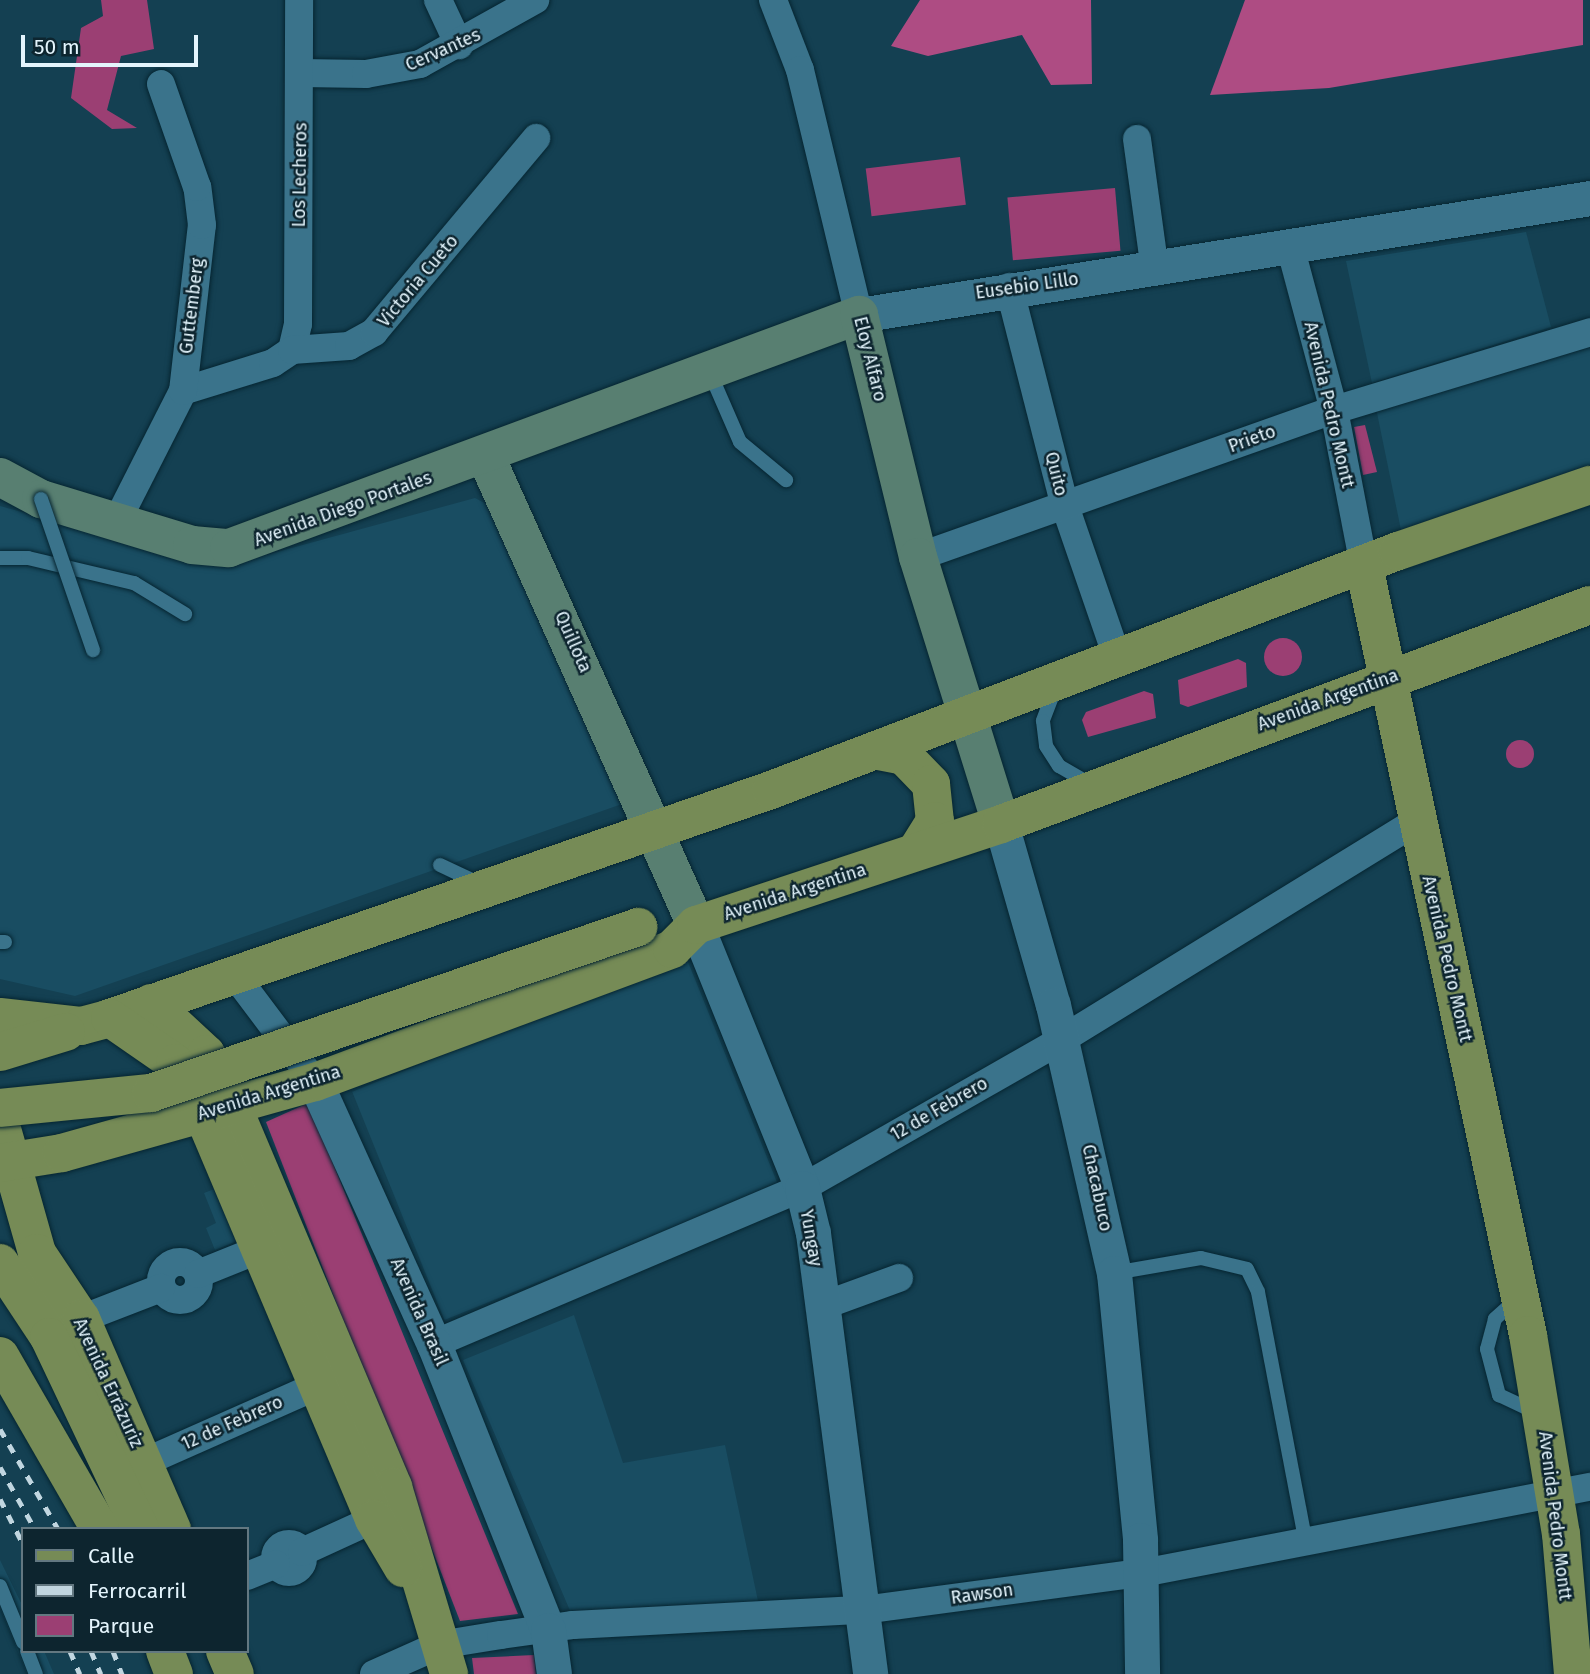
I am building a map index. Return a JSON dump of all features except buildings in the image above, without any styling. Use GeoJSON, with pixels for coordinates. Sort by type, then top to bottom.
{"type":"FeatureCollection","features":[{"type":"Feature","properties":{"kind":"main road","name":"Eusebio Lillo"},"geometry":{"type":"LineString","coordinates":[[486,457],[859,315]]}},
{"type":"Feature","properties":{"kind":"main road","name":"Eloy Alfaro"},"geometry":{"type":"LineString","coordinates":[[859,315],[918,557],[967,717]]}},
{"type":"Feature","properties":{"kind":"main road","name":"Avenida Diego Portales"},"geometry":{"type":"LineString","coordinates":[[0,477],[41,499],[118,519],[192,545],[229,548],[486,457]]}},
{"type":"Feature","properties":{"kind":"main road","name":"Quillota"},"geometry":{"type":"LineString","coordinates":[[486,457],[656,827]]}},
{"type":"Feature","properties":{"kind":"main road"},"geometry":{"type":"LineString","coordinates":[[0,1052],[96,1022],[878,751],[1117,657],[1590,485]]}},
{"type":"Feature","properties":{"kind":"main road","name":"Avenida Pedro Montt"},"geometry":{"type":"LineString","coordinates":[[1364,566],[1416,822],[1520,1296],[1542,1415],[1572,1490],[1573,1674]]}},
{"type":"Feature","properties":{"kind":"main road","name":"Avenida Argentina"},"geometry":{"type":"LineString","coordinates":[[6,1163],[62,1153],[315,1082],[672,949],[696,925],[1001,824],[1387,678],[1590,605]]}},
{"type":"Feature","properties":{"kind":"main road","name":"Chacabuco"},"geometry":{"type":"LineString","coordinates":[[967,717],[1001,824]]}},
{"type":"Feature","properties":{"kind":"main road"},"geometry":{"type":"LineString","coordinates":[[878,751],[904,756],[932,784],[935,821],[916,852]]}},
{"type":"Feature","properties":{"kind":"main road","name":"Yungay"},"geometry":{"type":"LineString","coordinates":[[656,827],[696,925]]}},
{"type":"Feature","properties":{"kind":"main road"},"geometry":{"type":"LineString","coordinates":[[0,1108],[151,1093],[638,927],[666,920],[696,925]]}},
{"type":"Feature","properties":{"kind":"main road"},"geometry":{"type":"LineString","coordinates":[[151,1003],[206,1055],[217,1108],[258,1250],[319,1385],[374,1519],[440,1646]]}},
{"type":"Feature","properties":{"kind":"main road"},"geometry":{"type":"LineString","coordinates":[[0,1017],[96,1022],[175,1063],[217,1108],[393,1487],[440,1646]]}},
{"type":"Feature","properties":{"kind":"main road","name":"Avenida Errázuriz"},"geometry":{"type":"LineString","coordinates":[[0,1122],[6,1163],[37,1253],[81,1319],[171,1527]]}},
{"type":"Feature","properties":{"kind":"main road"},"geometry":{"type":"LineString","coordinates":[[23,1212],[62,1153]]}},
{"type":"Feature","properties":{"kind":"main road","name":"Avenida Errázuriz"},"geometry":{"type":"LineString","coordinates":[[0,1263],[49,1337],[139,1527]]}},
{"type":"Feature","properties":{"kind":"main road"},"geometry":{"type":"LineString","coordinates":[[0,1356],[99,1527]]}},
{"type":"Feature","properties":{"kind":"main road"},"geometry":{"type":"LineString","coordinates":[[165,1653],[174,1674]]}},
{"type":"Feature","properties":{"kind":"main road"},"geometry":{"type":"LineString","coordinates":[[191,1653],[199,1674]]}},
{"type":"Feature","properties":{"kind":"main road"},"geometry":{"type":"LineString","coordinates":[[226,1653],[235,1674]]}},
{"type":"Feature","properties":{"kind":"street","name":"Los Lecheros"},"geometry":{"type":"LineString","coordinates":[[292,350],[301,74],[299,0]]}},
{"type":"Feature","properties":{"kind":"street"},"geometry":{"type":"LineString","coordinates":[[438,0],[459,45]]}},
{"type":"Feature","properties":{"kind":"street","name":"Cervantes"},"geometry":{"type":"LineString","coordinates":[[301,74],[381,73],[420,64],[459,45],[535,0]]}},
{"type":"Feature","properties":{"kind":"street","name":"Eloy Alfaro"},"geometry":{"type":"LineString","coordinates":[[773,0],[800,70],[859,315]]}},
{"type":"Feature","properties":{"kind":"street","name":"Guttemberg"},"geometry":{"type":"LineString","coordinates":[[118,519],[183,391],[202,225],[198,187],[161,84]]}},
{"type":"Feature","properties":{"kind":"street","name":"Victoria Cueto"},"geometry":{"type":"LineString","coordinates":[[183,391],[273,363],[292,350],[349,346],[374,332],[536,138]]}},
{"type":"Feature","properties":{"kind":"street"},"geometry":{"type":"LineString","coordinates":[[1137,139],[1155,270]]}},
{"type":"Feature","properties":{"kind":"street","name":"Eusebio Lillo"},"geometry":{"type":"LineString","coordinates":[[859,315],[1009,286],[1155,270],[1291,250],[1590,198]]}},
{"type":"Feature","properties":{"kind":"street","name":"Avenida Pedro Montt"},"geometry":{"type":"LineString","coordinates":[[1291,250],[1334,410],[1364,566]]}},
{"type":"Feature","properties":{"kind":"street","name":"Quito"},"geometry":{"type":"LineString","coordinates":[[1009,286],[1065,506],[1117,657]]}},
{"type":"Feature","properties":{"kind":"street","name":"Prieto"},"geometry":{"type":"LineString","coordinates":[[918,557],[1334,410],[1590,332]]}},
{"type":"Feature","properties":{"kind":"street","name":"12 de Febrero"},"geometry":{"type":"LineString","coordinates":[[434,1344],[802,1188],[1061,1040],[1416,822]]}},
{"type":"Feature","properties":{"kind":"street","name":"Chacabuco"},"geometry":{"type":"LineString","coordinates":[[1001,824],[1061,1040],[1114,1273],[1142,1573],[1142,1674]]}},
{"type":"Feature","properties":{"kind":"street","name":"Yungay"},"geometry":{"type":"LineString","coordinates":[[696,925],[802,1188],[822,1306],[870,1674]]}},
{"type":"Feature","properties":{"kind":"street","name":"Avenida Brasil"},"geometry":{"type":"LineString","coordinates":[[234,974],[315,1082],[434,1344],[548,1630],[554,1674]]}},
{"type":"Feature","properties":{"kind":"street"},"geometry":{"type":"LineString","coordinates":[[81,1319],[161,1288],[174,1300],[186,1300],[199,1287],[198,1275],[258,1250]]}},
{"type":"Feature","properties":{"kind":"street"},"geometry":{"type":"LineString","coordinates":[[822,1306],[899,1278]]}},
{"type":"Feature","properties":{"kind":"street","name":"12 de Febrero"},"geometry":{"type":"LineString","coordinates":[[145,1462],[319,1385]]}},
{"type":"Feature","properties":{"kind":"street","name":"Rawson"},"geometry":{"type":"LineString","coordinates":[[374,1674],[440,1646],[548,1630],[863,1610],[1142,1573],[1305,1539],[1572,1490]]}},
{"type":"Feature","properties":{"kind":"street"},"geometry":{"type":"LineString","coordinates":[[248,1576],[276,1564],[295,1571],[302,1552],[374,1519]]}},
{"type":"Feature","properties":{"kind":"lane"},"geometry":{"type":"LineString","coordinates":[[709,372],[740,442],[786,480]]}},
{"type":"Feature","properties":{"kind":"lane"},"geometry":{"type":"LineString","coordinates":[[41,499],[93,650]]}},
{"type":"Feature","properties":{"kind":"lane"},"geometry":{"type":"LineString","coordinates":[[0,558],[28,558],[134,583],[185,614]]}},
{"type":"Feature","properties":{"kind":"lane"},"geometry":{"type":"LineString","coordinates":[[1066,678],[1045,709],[1046,746],[1068,774],[1102,785]]}},
{"type":"Feature","properties":{"kind":"lane"},"geometry":{"type":"LineString","coordinates":[[440,865],[486,887]]}},
{"type":"Feature","properties":{"kind":"lane"},"geometry":{"type":"LineString","coordinates":[[1114,1273],[1201,1258],[1247,1269],[1258,1292],[1305,1539]]}},
{"type":"Feature","properties":{"kind":"lane"},"geometry":{"type":"LineString","coordinates":[[0,1586],[21,1637]]}},
{"type":"Feature","properties":{"kind":"lane"},"geometry":{"type":"LineString","coordinates":[[28,1653],[36,1674]]}},
{"type":"Feature","properties":{"kind":"shaded area"},"geometry":{"type":"Polygon","coordinates":[[[920,0],[1091,0],[1092,84],[1051,85],[1022,35],[928,56],[891,46],[920,0]]]}},
{"type":"Feature","properties":{"kind":"shaded area"},"geometry":{"type":"Polygon","coordinates":[[[1245,0],[1583,0],[1583,45],[1329,88],[1210,95],[1245,0]]]}},
{"type":"Feature","properties":{"kind":"shaded area"},"geometry":{"type":"Polygon","coordinates":[[[1526,232],[1551,327],[1372,383],[1346,261],[1526,232]]]}},
{"type":"Feature","properties":{"kind":"shaded area"},"geometry":{"type":"Polygon","coordinates":[[[1590,345],[1590,465],[1401,530],[1376,408],[1590,345]]]}},
{"type":"Feature","properties":{"kind":"shaded area"},"geometry":{"type":"Polygon","coordinates":[[[475,498],[492,507],[622,804],[75,996],[0,979],[0,506],[222,567],[475,498]]]}},
{"type":"Feature","properties":{"kind":"shaded area"},"geometry":{"type":"Polygon","coordinates":[[[686,957],[778,1185],[444,1320],[352,1092],[686,957]]]}},
{"type":"Feature","properties":{"kind":"shaded area"},"geometry":{"type":"Polygon","coordinates":[[[222,1186],[244,1238],[215,1250],[206,1228],[216,1223],[204,1193],[222,1186]]]}},
{"type":"Feature","properties":{"kind":"shaded area"},"geometry":{"type":"Polygon","coordinates":[[[574,1315],[623,1463],[725,1445],[758,1601],[571,1613],[463,1360],[574,1315]]]}},
{"type":"Feature","properties":{"kind":"shaded area"},"geometry":{"type":"Polygon","coordinates":[[[0,1560],[21,1603],[21,1653],[45,1653],[54,1674],[27,1674],[0,1608],[0,1560]]]}},
{"type":"Feature","properties":{"kind":"green space"},"geometry":{"type":"Polygon","coordinates":[[[101,0],[147,0],[154,49],[121,56],[107,110],[137,128],[112,129],[71,98],[81,28],[103,16],[101,0]]]}},
{"type":"Feature","properties":{"kind":"green space"},"geometry":{"type":"Polygon","coordinates":[[[960,157],[966,205],[872,216],[866,169],[960,157]]]}},
{"type":"Feature","properties":{"kind":"green space"},"geometry":{"type":"Polygon","coordinates":[[[1115,188],[1120,251],[1013,260],[1007,197],[1115,188]]]}},
{"type":"Feature","properties":{"kind":"green space"},"geometry":{"type":"Polygon","coordinates":[[[1365,425],[1377,472],[1363,475],[1354,427],[1365,425]]]}},
{"type":"Feature","properties":{"kind":"green space"},"geometry":{"type":"Polygon","coordinates":[[[1283,638],[1297,643],[1302,657],[1297,671],[1283,676],[1269,671],[1264,657],[1269,643],[1283,638]]]}},
{"type":"Feature","properties":{"kind":"green space"},"geometry":{"type":"Polygon","coordinates":[[[1238,659],[1246,663],[1247,687],[1188,707],[1180,704],[1178,680],[1238,659]]]}},
{"type":"Feature","properties":{"kind":"green space"},"geometry":{"type":"Polygon","coordinates":[[[1144,691],[1153,694],[1156,718],[1088,737],[1082,720],[1086,712],[1144,691]]]}},
{"type":"Feature","properties":{"kind":"green space"},"geometry":{"type":"Polygon","coordinates":[[[1520,740],[1530,744],[1534,754],[1530,764],[1520,768],[1510,764],[1506,754],[1510,744],[1520,740]]]}},
{"type":"Feature","properties":{"kind":"green space"},"geometry":{"type":"Polygon","coordinates":[[[308,1103],[518,1614],[460,1621],[266,1122],[308,1103]]]}},
{"type":"Feature","properties":{"kind":"green space"},"geometry":{"type":"Polygon","coordinates":[[[534,1655],[536,1674],[474,1674],[472,1658],[534,1655]]]}},
{"type":"Feature","properties":{"kind":"railway"},"geometry":{"type":"LineString","coordinates":[[0,1429],[57,1527]]}},
{"type":"Feature","properties":{"kind":"railway"},"geometry":{"type":"LineString","coordinates":[[0,1467],[34,1527]]}},
{"type":"Feature","properties":{"kind":"railway"},"geometry":{"type":"LineString","coordinates":[[0,1499],[21,1540]]}},
{"type":"Feature","properties":{"kind":"railway"},"geometry":{"type":"LineString","coordinates":[[71,1653],[80,1674]]}},
{"type":"Feature","properties":{"kind":"railway"},"geometry":{"type":"LineString","coordinates":[[92,1653],[101,1674]]}},
{"type":"Feature","properties":{"kind":"railway"},"geometry":{"type":"LineString","coordinates":[[114,1653],[122,1674]]}}]}
